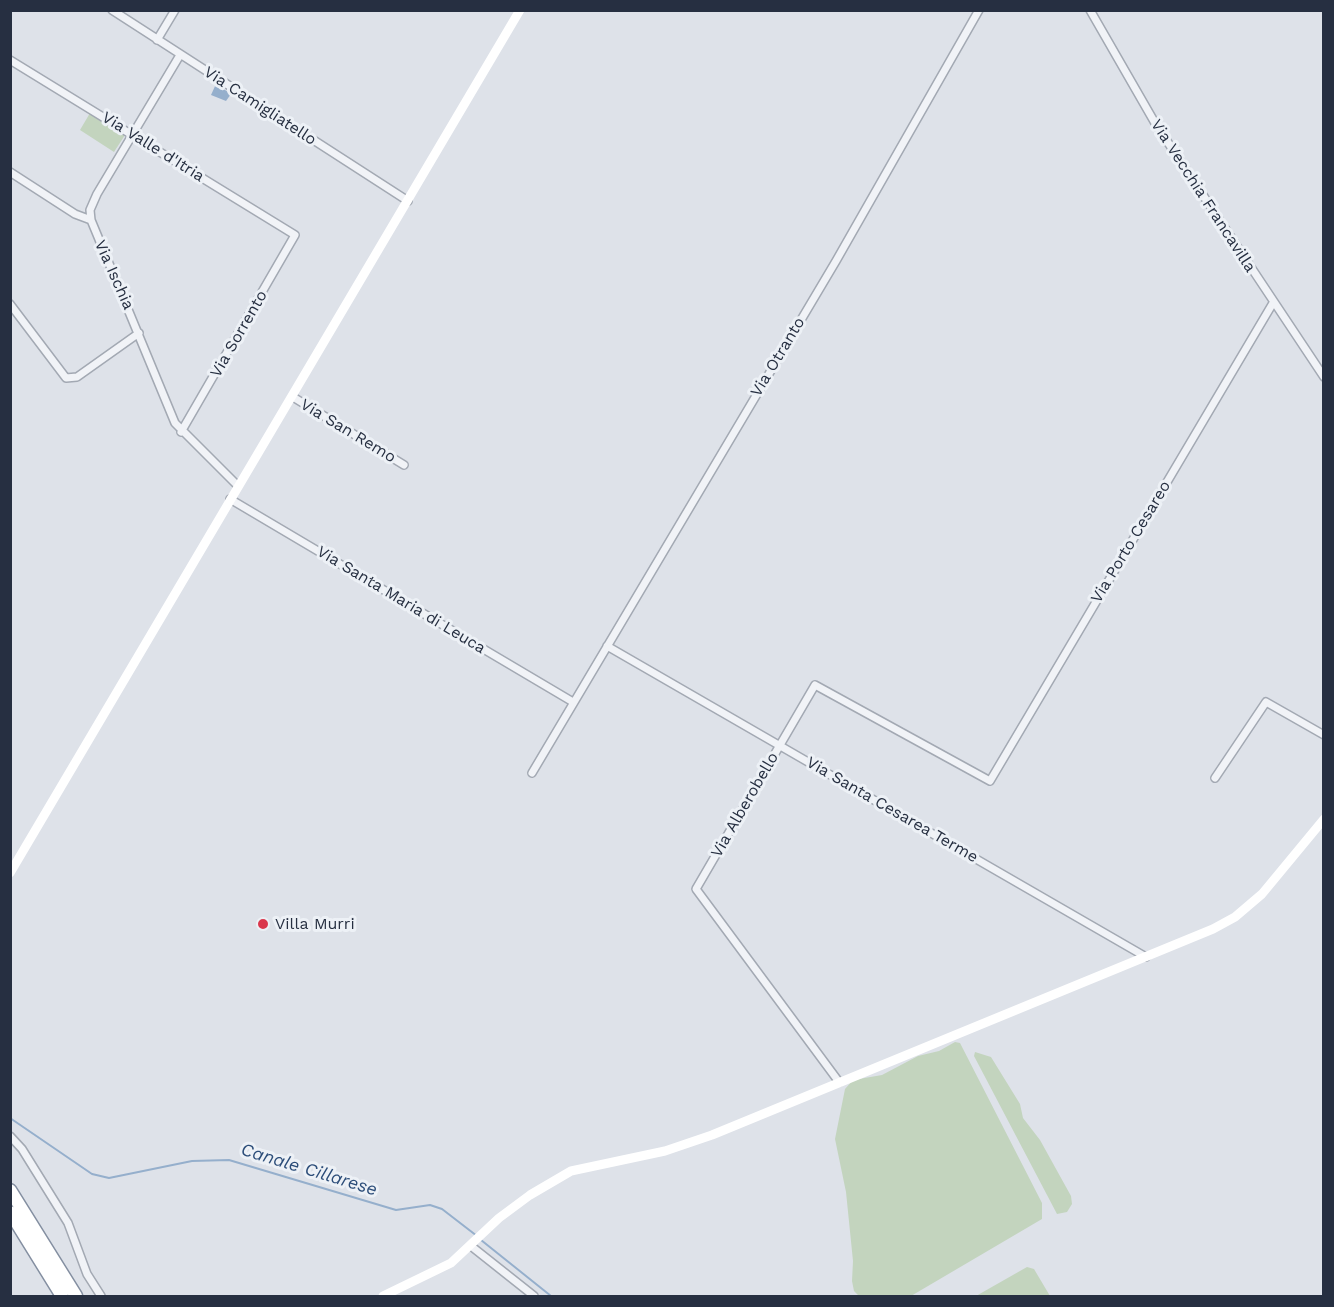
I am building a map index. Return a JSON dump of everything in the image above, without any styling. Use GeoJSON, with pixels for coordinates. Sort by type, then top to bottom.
{"type":"FeatureCollection","features":[{"type":"Feature","properties":{"kind":"highway"},"geometry":{"type":"LineString","coordinates":[[10,1182],[51,1256]]}},
{"type":"Feature","properties":{"kind":"highway"},"geometry":{"type":"LineString","coordinates":[[10,1190],[76,1296]]}},
{"type":"Feature","properties":{"kind":"highway"},"geometry":{"type":"LineString","coordinates":[[10,1212],[46,1271]]}},
{"type":"Feature","properties":{"kind":"highway"},"geometry":{"type":"LineString","coordinates":[[10,1221],[63,1296]]}},
{"type":"Feature","properties":{"kind":"street","name":"Via Camigliatello"},"geometry":{"type":"LineString","coordinates":[[112,10],[408,201]]}},
{"type":"Feature","properties":{"kind":"street"},"geometry":{"type":"LineString","coordinates":[[156,40],[175,10]]}},
{"type":"Feature","properties":{"kind":"street"},"geometry":{"type":"LineString","coordinates":[[10,873],[237,485],[293,397],[520,10]]}},
{"type":"Feature","properties":{"kind":"street","name":"Via Otranto"},"geometry":{"type":"LineString","coordinates":[[532,773],[836,261],[979,10]]}},
{"type":"Feature","properties":{"kind":"street","name":"Via Vecchia Francavilla"},"geometry":{"type":"LineString","coordinates":[[1090,10],[1155,123],[1323,377]]}},
{"type":"Feature","properties":{"kind":"street","name":"Via Ischia"},"geometry":{"type":"LineString","coordinates":[[180,54],[97,194],[90,210],[91,220],[139,333],[162,396],[181,432],[237,485]]}},
{"type":"Feature","properties":{"kind":"street","name":"Via Valle d'Itria"},"geometry":{"type":"LineString","coordinates":[[10,60],[296,235]]}},
{"type":"Feature","properties":{"kind":"street"},"geometry":{"type":"LineString","coordinates":[[10,172],[75,214],[91,220]]}},
{"type":"Feature","properties":{"kind":"street","name":"Via Sorrento"},"geometry":{"type":"LineString","coordinates":[[181,432],[296,235]]}},
{"type":"Feature","properties":{"kind":"street","name":"Via Porto Cesareo"},"geometry":{"type":"LineString","coordinates":[[990,780],[1273,303]]}},
{"type":"Feature","properties":{"kind":"street"},"geometry":{"type":"LineString","coordinates":[[10,304],[66,378],[76,377],[139,333]]}},
{"type":"Feature","properties":{"kind":"street","name":"Via San Remo"},"geometry":{"type":"LineString","coordinates":[[293,397],[404,465]]}},
{"type":"Feature","properties":{"kind":"street","name":"Via Santa Maria di Leuca"},"geometry":{"type":"LineString","coordinates":[[230,498],[573,702]]}},
{"type":"Feature","properties":{"kind":"street","name":"Via Santa Cesarea Terme"},"geometry":{"type":"LineString","coordinates":[[607,646],[1146,957]]}},
{"type":"Feature","properties":{"kind":"street","name":"Via Alberobello"},"geometry":{"type":"LineString","coordinates":[[839,1082],[696,890],[815,685],[990,780]]}},
{"type":"Feature","properties":{"kind":"street"},"geometry":{"type":"LineString","coordinates":[[1215,778],[1266,702],[1323,735]]}},
{"type":"Feature","properties":{"kind":"street"},"geometry":{"type":"LineString","coordinates":[[383,1296],[436,1273],[530,1195],[571,1171],[687,1144],[1146,957],[1234,917],[1262,894],[1284,870],[1323,819]]}},
{"type":"Feature","properties":{"kind":"street"},"geometry":{"type":"LineString","coordinates":[[10,1136],[22,1149],[68,1223],[87,1274],[101,1296]]}},
{"type":"Feature","properties":{"kind":"street"},"geometry":{"type":"LineString","coordinates":[[471,1246],[534,1296]]}},
{"type":"Feature","properties":{"kind":"green space"},"geometry":{"type":"Polygon","coordinates":[[[90,113],[125,135],[114,152],[80,130],[90,113]]]}},
{"type":"Feature","properties":{"kind":"green space"},"geometry":{"type":"Polygon","coordinates":[[[955,1042],[960,1043],[1042,1203],[1042,1219],[911,1296],[859,1296],[854,1291],[852,1281],[853,1261],[846,1192],[835,1139],[845,1089],[853,1080],[882,1075],[918,1056],[939,1051],[955,1042]]]}},
{"type":"Feature","properties":{"kind":"green space"},"geometry":{"type":"Polygon","coordinates":[[[975,1052],[991,1057],[1020,1104],[1023,1118],[1040,1140],[1071,1196],[1072,1204],[1067,1212],[1057,1214],[974,1056],[975,1052]]]}},
{"type":"Feature","properties":{"kind":"green space"},"geometry":{"type":"Polygon","coordinates":[[[1027,1267],[1034,1269],[1050,1296],[976,1296],[1027,1267]]]}},
{"type":"Feature","properties":{"kind":"water"},"geometry":{"type":"Polygon","coordinates":[[[216,84],[231,94],[226,101],[211,95],[216,84]]]}},
{"type":"Feature","properties":{"kind":"waterway","name":"Canale Cillarese"},"geometry":{"type":"LineString","coordinates":[[10,1118],[92,1174],[109,1178],[192,1161],[229,1160],[396,1210],[430,1205],[442,1209],[477,1236]]}},
{"type":"Feature","properties":{"kind":"waterway","name":"Canale Cillarese"},"geometry":{"type":"LineString","coordinates":[[481,1240],[551,1296]]}},
{"type":"Feature","properties":{"kind":"place","name":"Villa Murri"},"geometry":{"type":"Point","coordinates":[263,924]}}]}
